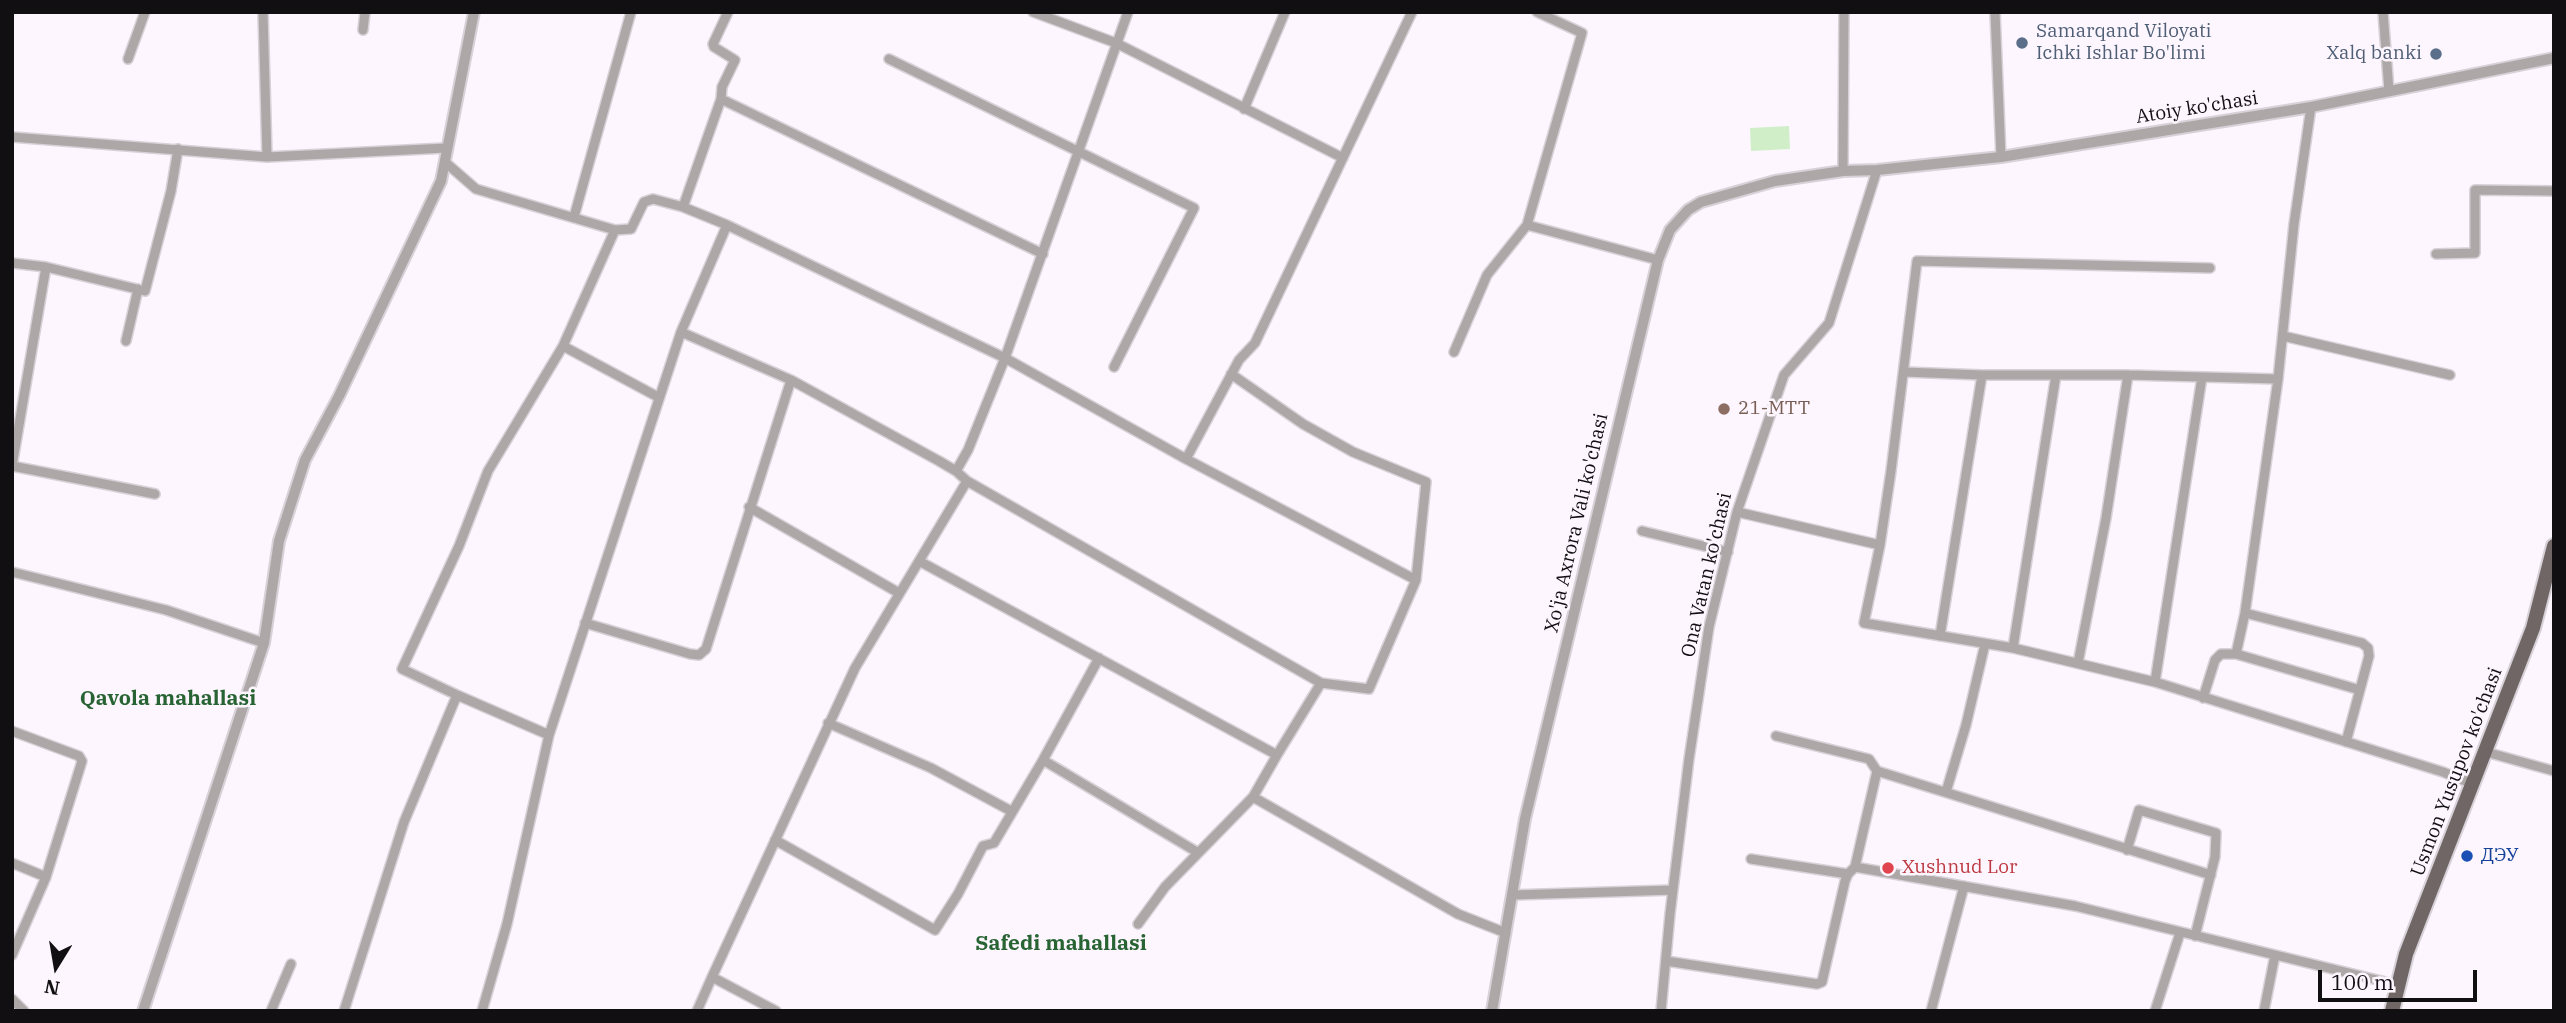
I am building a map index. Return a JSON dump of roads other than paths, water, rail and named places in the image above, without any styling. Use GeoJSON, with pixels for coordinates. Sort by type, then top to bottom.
{"type":"FeatureCollection","features":[{"type":"Feature","properties":{"kind":"main road","name":"Usmon Yusupov ko'chasi"},"geometry":{"type":"LineString","coordinates":[[2397,1010],[2398,985],[2406,954],[2533,628],[2554,546]]}},
{"type":"Feature","properties":{"kind":"street"},"geometry":{"type":"LineString","coordinates":[[128,59],[145,12]]}},
{"type":"Feature","properties":{"kind":"street"},"geometry":{"type":"LineString","coordinates":[[262,12],[267,157]]}},
{"type":"Feature","properties":{"kind":"street"},"geometry":{"type":"LineString","coordinates":[[363,30],[365,12]]}},
{"type":"Feature","properties":{"kind":"street"},"geometry":{"type":"LineString","coordinates":[[142,1011],[264,643],[279,541],[305,460],[340,396],[440,181],[474,12]]}},
{"type":"Feature","properties":{"kind":"street"},"geometry":{"type":"LineString","coordinates":[[574,217],[631,12]]}},
{"type":"Feature","properties":{"kind":"street"},"geometry":{"type":"LineString","coordinates":[[683,206],[721,99],[722,87],[736,60],[713,46],[728,12]]}},
{"type":"Feature","properties":{"kind":"street"},"geometry":{"type":"LineString","coordinates":[[1033,12],[1116,43],[1343,158]]}},
{"type":"Feature","properties":{"kind":"street"},"geometry":{"type":"LineString","coordinates":[[957,471],[1005,358],[1128,12]]}},
{"type":"Feature","properties":{"kind":"street"},"geometry":{"type":"LineString","coordinates":[[1244,108],[1285,12]]}},
{"type":"Feature","properties":{"kind":"street"},"geometry":{"type":"LineString","coordinates":[[1186,459],[1239,360],[1255,343],[1412,12]]}},
{"type":"Feature","properties":{"kind":"street"},"geometry":{"type":"LineString","coordinates":[[1454,352],[1487,275],[1527,225],[1582,33],[1537,12]]}},
{"type":"Feature","properties":{"kind":"street"},"geometry":{"type":"LineString","coordinates":[[1843,171],[1844,12]]}},
{"type":"Feature","properties":{"kind":"street"},"geometry":{"type":"LineString","coordinates":[[1995,12],[2001,157]]}},
{"type":"Feature","properties":{"kind":"street"},"geometry":{"type":"LineString","coordinates":[[2383,12],[2389,91]]}},
{"type":"Feature","properties":{"kind":"street","name":"Atoiy ko'chasi"},"geometry":{"type":"LineString","coordinates":[[1843,171],[2001,157],[2311,107],[2554,58]]}},
{"type":"Feature","properties":{"kind":"street"},"geometry":{"type":"LineString","coordinates":[[889,59],[1194,208],[1114,367]]}},
{"type":"Feature","properties":{"kind":"street"},"geometry":{"type":"LineString","coordinates":[[721,99],[1043,254]]}},
{"type":"Feature","properties":{"kind":"street"},"geometry":{"type":"LineString","coordinates":[[2236,654],[2245,613],[2278,379],[2294,224],[2311,107]]}},
{"type":"Feature","properties":{"kind":"street"},"geometry":{"type":"LineString","coordinates":[[12,137],[267,157],[446,148]]}},
{"type":"Feature","properties":{"kind":"street"},"geometry":{"type":"LineString","coordinates":[[12,263],[46,267],[145,291],[172,191],[178,149]]}},
{"type":"Feature","properties":{"kind":"street"},"geometry":{"type":"LineString","coordinates":[[445,162],[476,190],[615,230],[631,229],[647,200],[683,206],[1005,358],[1186,459],[1416,580]]}},
{"type":"Feature","properties":{"kind":"street","name":"Ona Vatan ko'chasi"},"geometry":{"type":"LineString","coordinates":[[1661,1011],[1673,890],[1710,627],[1737,512],[1784,375],[1829,323],[1877,170]]}},
{"type":"Feature","properties":{"kind":"street","name":"Xo'ja Axrora Vali ko'chasi"},"geometry":{"type":"LineString","coordinates":[[1492,1011],[1533,782],[1657,260],[1670,230],[1688,210],[1701,202],[1775,181],[1843,171]]}},
{"type":"Feature","properties":{"kind":"street"},"geometry":{"type":"LineString","coordinates":[[2436,254],[2475,253],[2475,190],[2554,191]]}},
{"type":"Feature","properties":{"kind":"street"},"geometry":{"type":"LineString","coordinates":[[482,1011],[507,924],[549,735],[658,397],[681,332],[727,225]]}},
{"type":"Feature","properties":{"kind":"street"},"geometry":{"type":"LineString","coordinates":[[1527,225],[1657,260]]}},
{"type":"Feature","properties":{"kind":"street"},"geometry":{"type":"LineString","coordinates":[[549,735],[402,669],[459,546],[488,471],[563,346],[615,230]]}},
{"type":"Feature","properties":{"kind":"street"},"geometry":{"type":"LineString","coordinates":[[2210,268],[1917,261],[1880,545],[1864,623],[2013,648],[2155,682],[2473,784]]}},
{"type":"Feature","properties":{"kind":"street"},"geometry":{"type":"LineString","coordinates":[[46,267],[12,466],[155,494]]}},
{"type":"Feature","properties":{"kind":"street"},"geometry":{"type":"LineString","coordinates":[[126,341],[138,289]]}},
{"type":"Feature","properties":{"kind":"street"},"geometry":{"type":"LineString","coordinates":[[681,332],[791,380],[957,471],[967,481],[1321,683],[1369,689],[1416,580],[1426,482],[1353,452],[1303,424],[1231,374]]}},
{"type":"Feature","properties":{"kind":"street"},"geometry":{"type":"LineString","coordinates":[[2283,336],[2450,376]]}},
{"type":"Feature","properties":{"kind":"street"},"geometry":{"type":"LineString","coordinates":[[563,346],[658,397]]}},
{"type":"Feature","properties":{"kind":"street"},"geometry":{"type":"LineString","coordinates":[[1904,372],[1983,376],[2128,375],[2278,379]]}},
{"type":"Feature","properties":{"kind":"street"},"geometry":{"type":"LineString","coordinates":[[2013,648],[2056,375]]}},
{"type":"Feature","properties":{"kind":"street"},"geometry":{"type":"LineString","coordinates":[[2078,663],[2106,518],[2128,375]]}},
{"type":"Feature","properties":{"kind":"street"},"geometry":{"type":"LineString","coordinates":[[1940,636],[1983,376]]}},
{"type":"Feature","properties":{"kind":"street"},"geometry":{"type":"LineString","coordinates":[[2155,682],[2202,377]]}},
{"type":"Feature","properties":{"kind":"street"},"geometry":{"type":"LineString","coordinates":[[585,623],[690,654],[699,654],[706,649],[791,380]]}},
{"type":"Feature","properties":{"kind":"street"},"geometry":{"type":"LineString","coordinates":[[697,1011],[855,668],[967,481]]}},
{"type":"Feature","properties":{"kind":"street"},"geometry":{"type":"LineString","coordinates":[[749,507],[899,593]]}},
{"type":"Feature","properties":{"kind":"street"},"geometry":{"type":"LineString","coordinates":[[1737,512],[1880,545]]}},
{"type":"Feature","properties":{"kind":"street"},"geometry":{"type":"LineString","coordinates":[[1642,531],[1728,552]]}},
{"type":"Feature","properties":{"kind":"street"},"geometry":{"type":"LineString","coordinates":[[919,561],[1277,755]]}},
{"type":"Feature","properties":{"kind":"street"},"geometry":{"type":"LineString","coordinates":[[12,572],[166,610],[264,643]]}},
{"type":"Feature","properties":{"kind":"street"},"geometry":{"type":"LineString","coordinates":[[2245,613],[2361,643],[2368,648],[2369,656],[2346,742]]}},
{"type":"Feature","properties":{"kind":"street"},"geometry":{"type":"LineString","coordinates":[[1946,792],[1985,644]]}},
{"type":"Feature","properties":{"kind":"street"},"geometry":{"type":"LineString","coordinates":[[2203,698],[2215,660],[2221,654],[2236,654],[2360,690]]}},
{"type":"Feature","properties":{"kind":"street"},"geometry":{"type":"LineString","coordinates":[[775,840],[935,930],[958,894],[983,846],[994,843],[1099,658]]}},
{"type":"Feature","properties":{"kind":"street"},"geometry":{"type":"LineString","coordinates":[[1138,924],[1197,852],[1253,797],[1321,683]]}},
{"type":"Feature","properties":{"kind":"street"},"geometry":{"type":"LineString","coordinates":[[344,1011],[404,822],[457,695]]}},
{"type":"Feature","properties":{"kind":"street"},"geometry":{"type":"LineString","coordinates":[[828,723],[931,768],[1011,811]]}},
{"type":"Feature","properties":{"kind":"street"},"geometry":{"type":"LineString","coordinates":[[12,731],[79,756],[82,761],[46,877],[12,955]]}},
{"type":"Feature","properties":{"kind":"street"},"geometry":{"type":"LineString","coordinates":[[1776,736],[1869,759],[1877,771],[2211,875]]}},
{"type":"Feature","properties":{"kind":"street"},"geometry":{"type":"LineString","coordinates":[[2486,752],[2554,771]]}},
{"type":"Feature","properties":{"kind":"street"},"geometry":{"type":"LineString","coordinates":[[1043,760],[1197,852]]}},
{"type":"Feature","properties":{"kind":"street"},"geometry":{"type":"LineString","coordinates":[[1666,961],[1817,984],[1822,982],[1877,771]]}},
{"type":"Feature","properties":{"kind":"street"},"geometry":{"type":"LineString","coordinates":[[1253,797],[1458,914],[1506,933]]}},
{"type":"Feature","properties":{"kind":"street"},"geometry":{"type":"LineString","coordinates":[[2127,850],[2139,810],[2216,833],[2217,843],[2211,875],[2195,936]]}},
{"type":"Feature","properties":{"kind":"street"},"geometry":{"type":"LineString","coordinates":[[1751,859],[1852,870],[2074,906],[2398,985]]}},
{"type":"Feature","properties":{"kind":"street"},"geometry":{"type":"LineString","coordinates":[[12,863],[46,877]]}},
{"type":"Feature","properties":{"kind":"street"},"geometry":{"type":"LineString","coordinates":[[1931,1011],[1964,887]]}},
{"type":"Feature","properties":{"kind":"street"},"geometry":{"type":"LineString","coordinates":[[1512,895],[1673,890]]}},
{"type":"Feature","properties":{"kind":"street"},"geometry":{"type":"LineString","coordinates":[[2155,1011],[2180,933]]}},
{"type":"Feature","properties":{"kind":"street"},"geometry":{"type":"LineString","coordinates":[[2264,1011],[2275,954]]}},
{"type":"Feature","properties":{"kind":"street"},"geometry":{"type":"LineString","coordinates":[[271,1011],[291,964]]}},
{"type":"Feature","properties":{"kind":"street"},"geometry":{"type":"LineString","coordinates":[[712,977],[776,1011]]}},
{"type":"Feature","properties":{"kind":"street"},"geometry":{"type":"LineString","coordinates":[[12,999],[24,1011]]}},
{"type":"Feature","properties":{"kind":"place","name":"Samarqand Viloyati Ichki Ishlar Bo'limi"},"geometry":{"type":"Point","coordinates":[2022,43]}},
{"type":"Feature","properties":{"kind":"place","name":"Xalq banki"},"geometry":{"type":"Point","coordinates":[2436,54]}},
{"type":"Feature","properties":{"kind":"place","name":"21-MTT"},"geometry":{"type":"Point","coordinates":[1724,409]}},
{"type":"Feature","properties":{"kind":"place","name":"ДЭУ"},"geometry":{"type":"Point","coordinates":[2467,856]}},
{"type":"Feature","properties":{"kind":"place","name":"Xushnud Lor"},"geometry":{"type":"Point","coordinates":[1888,868]}},
{"type":"Feature","properties":{"kind":"district","name":"Qavola mahallasi"},"geometry":{"type":"Point","coordinates":[168,699]}},
{"type":"Feature","properties":{"kind":"district","name":"Safedi mahallasi"},"geometry":{"type":"Point","coordinates":[1061,944]}}]}
